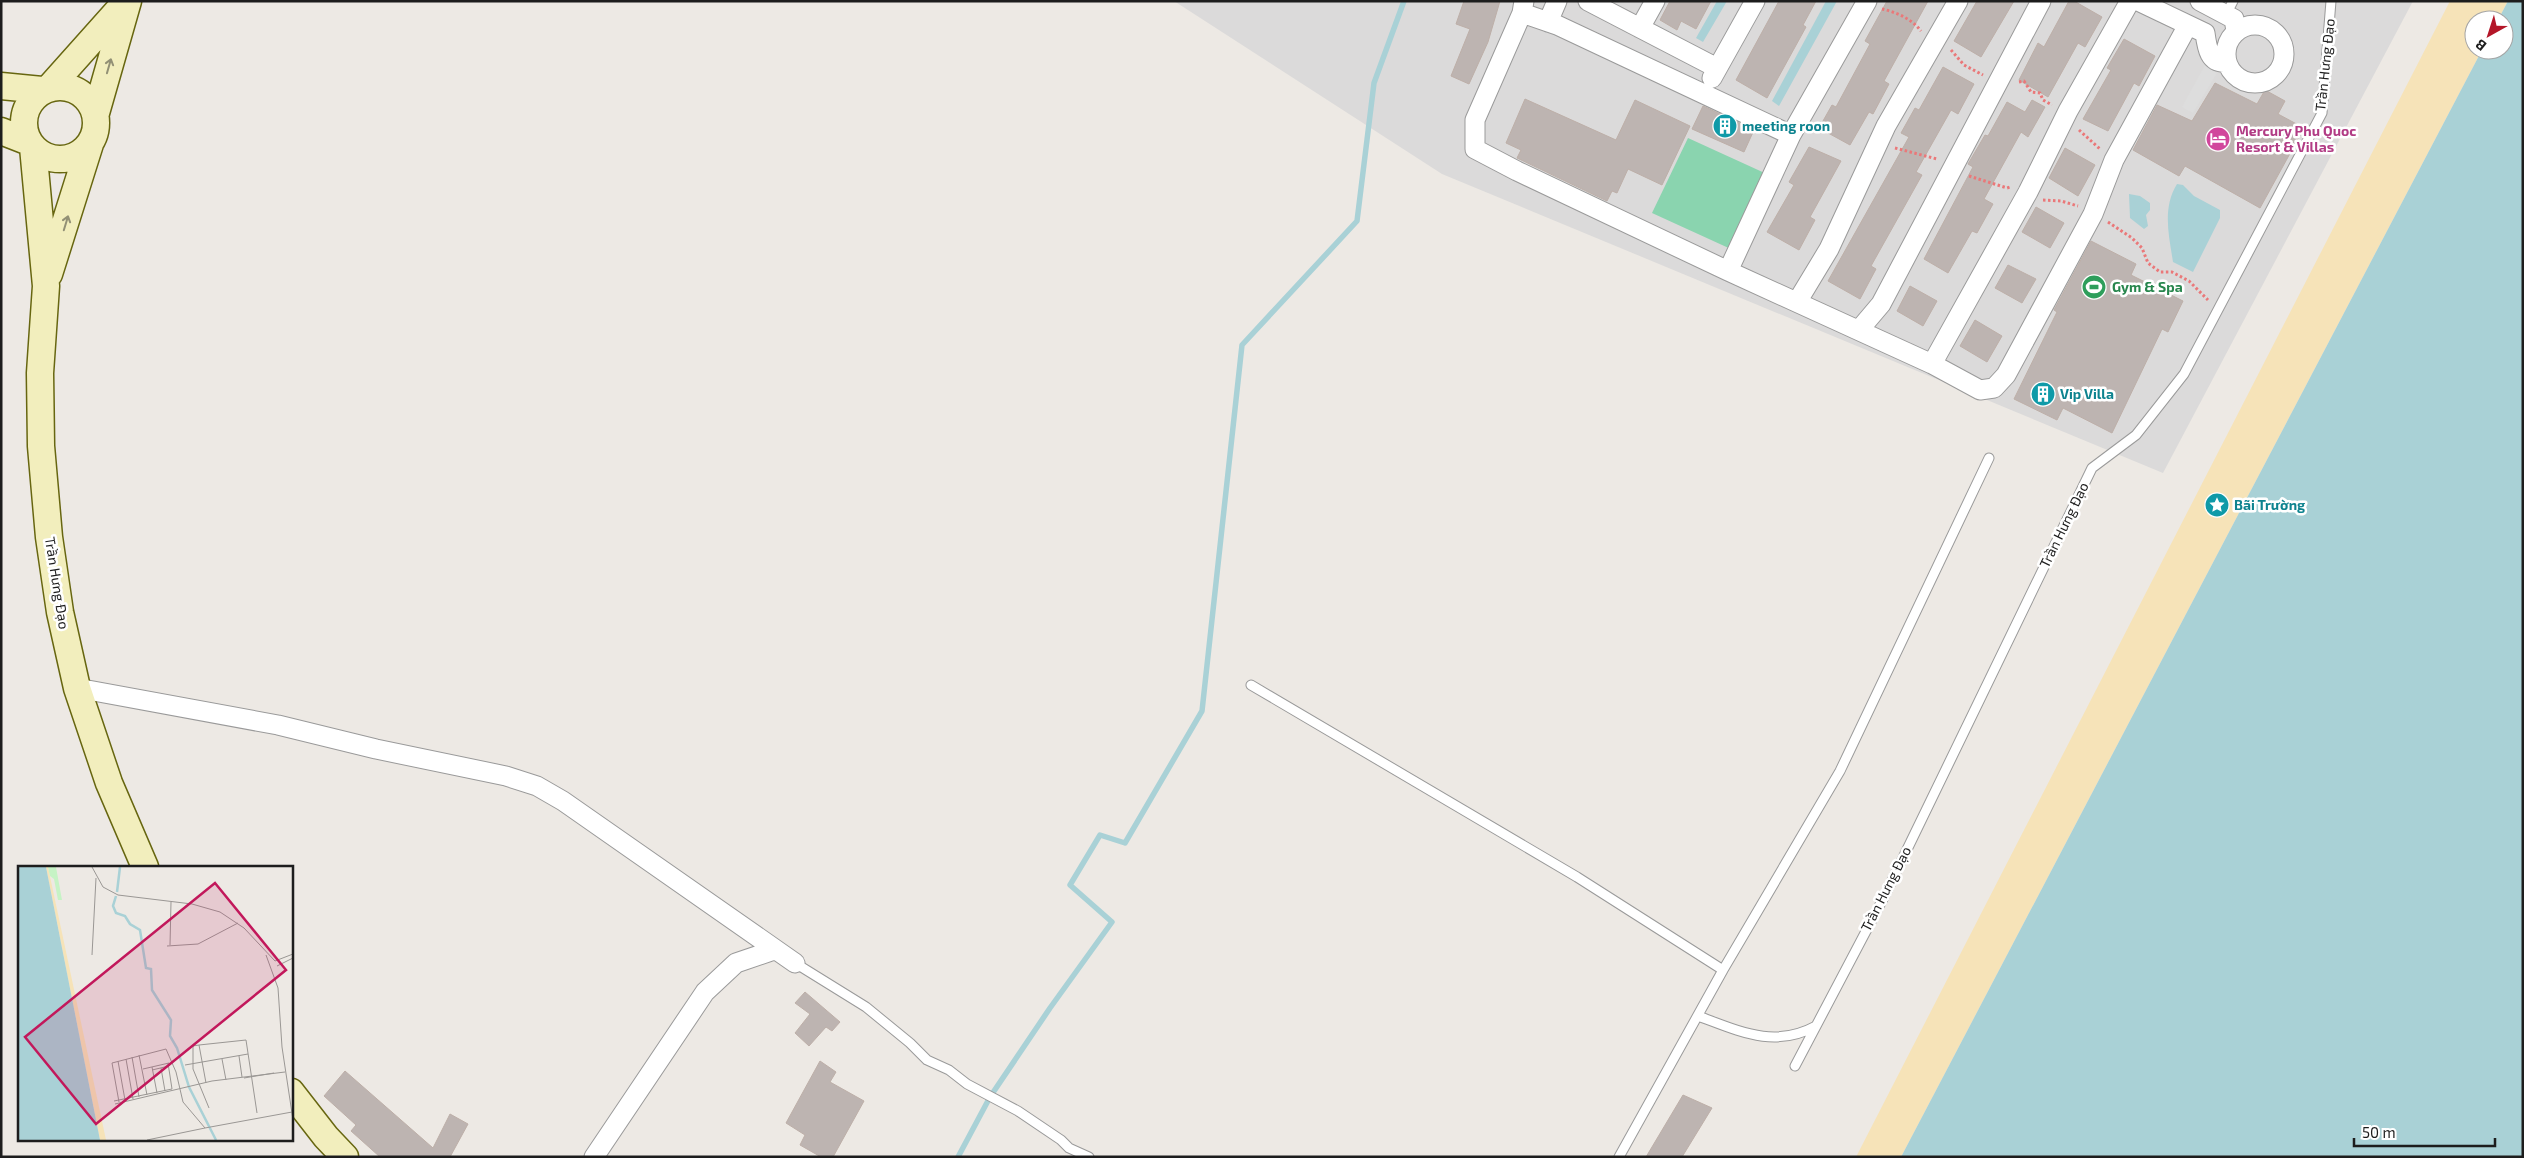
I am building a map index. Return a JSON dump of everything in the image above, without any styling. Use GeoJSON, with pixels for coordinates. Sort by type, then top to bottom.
{"type":"FeatureCollection","features":[{"type":"Feature","properties":{"kind":"main road"},"geometry":{"type":"LineString","coordinates":[[31,144],[24,131],[23,119],[26,108],[46,89],[127,1]]}},
{"type":"Feature","properties":{"kind":"main road"},"geometry":{"type":"LineString","coordinates":[[1,131],[31,144],[46,156],[62,159],[73,157],[90,144],[96,129],[96,113],[127,1]]}},
{"type":"Feature","properties":{"kind":"main road"},"geometry":{"type":"LineString","coordinates":[[1,86],[46,89],[61,86],[78,91],[90,103],[96,113]]}},
{"type":"Feature","properties":{"kind":"main road","name":"Trần Hưng Đạo"},"geometry":{"type":"LineString","coordinates":[[31,144],[46,286],[40,373],[41,446],[49,537],[60,612],[77,688],[109,783],[145,866]]}},
{"type":"Feature","properties":{"kind":"main road","name":"Trần Hưng Đạo"},"geometry":{"type":"LineString","coordinates":[[46,286],[90,144]]}},
{"type":"Feature","properties":{"kind":"main road"},"geometry":{"type":"LineString","coordinates":[[292,1093],[326,1137],[345,1157]]}},
{"type":"Feature","properties":{"kind":"street"},"geometry":{"type":"LineString","coordinates":[[1548,22],[1557,1]]}},
{"type":"Feature","properties":{"kind":"street"},"geometry":{"type":"LineString","coordinates":[[1588,1],[1717,68]]}},
{"type":"Feature","properties":{"kind":"street"},"geometry":{"type":"LineString","coordinates":[[1640,28],[1655,1]]}},
{"type":"Feature","properties":{"kind":"street"},"geometry":{"type":"LineString","coordinates":[[1704,92],[1755,1]]}},
{"type":"Feature","properties":{"kind":"street"},"geometry":{"type":"LineString","coordinates":[[1797,302],[1828,249],[1882,134],[1958,1]]}},
{"type":"Feature","properties":{"kind":"street"},"geometry":{"type":"LineString","coordinates":[[1860,330],[1881,304],[2041,1]]}},
{"type":"Feature","properties":{"kind":"street"},"geometry":{"type":"LineString","coordinates":[[1932,364],[2028,192],[2063,121],[2130,1]]}},
{"type":"Feature","properties":{"kind":"street"},"geometry":{"type":"LineString","coordinates":[[2138,1],[2205,33],[2207,51],[2212,58],[2220,63],[2227,62]]}},
{"type":"Feature","properties":{"kind":"street"},"geometry":{"type":"LineString","coordinates":[[2200,1],[2230,8],[2236,31],[2226,48],[2227,62],[2234,74],[2252,83],[2270,78],[2282,64],[2282,46],[2272,30],[2254,25],[2236,31]]}},
{"type":"Feature","properties":{"kind":"street"},"geometry":{"type":"LineString","coordinates":[[1728,271],[1791,135],[1871,3]]}},
{"type":"Feature","properties":{"kind":"street"},"geometry":{"type":"LineString","coordinates":[[1791,135],[1704,92],[1548,22],[1523,7],[1475,120],[1475,148],[1517,171],[1728,271],[1932,364],[1980,390],[1994,388],[2006,374],[2094,214],[2114,160],[2188,25]]}},
{"type":"Feature","properties":{"kind":"street"},"geometry":{"type":"LineString","coordinates":[[77,688],[278,725],[530,783],[563,800],[795,963]]}},
{"type":"Feature","properties":{"kind":"street"},"geometry":{"type":"LineString","coordinates":[[594,1157],[705,992],[736,963],[774,950]]}},
{"type":"Feature","properties":{"kind":"lane","name":"Trần Hưng Đạo"},"geometry":{"type":"LineString","coordinates":[[1795,1066],[1884,897],[2092,468],[2136,435],[2184,374],[2322,113],[2331,1]]}},
{"type":"Feature","properties":{"kind":"lane"},"geometry":{"type":"LineString","coordinates":[[1619,1157],[1723,970],[1840,771],[1988,458]]}},
{"type":"Feature","properties":{"kind":"lane"},"geometry":{"type":"LineString","coordinates":[[1251,685],[1577,877],[1723,970]]}},
{"type":"Feature","properties":{"kind":"lane"},"geometry":{"type":"LineString","coordinates":[[795,963],[866,1007],[910,1043],[927,1060],[949,1070],[967,1084],[1018,1111],[1069,1148],[1089,1157]]}},
{"type":"Feature","properties":{"kind":"lane"},"geometry":{"type":"LineString","coordinates":[[1698,1016],[1752,1035],[1781,1037],[1801,1034],[1816,1025]]}},
{"type":"Feature","properties":{"kind":"path"},"geometry":{"type":"LineString","coordinates":[[1871,3],[1916,24],[1922,32],[1936,38]]}},
{"type":"Feature","properties":{"kind":"path"},"geometry":{"type":"LineString","coordinates":[[2063,121],[2081,131],[2114,160]]}},
{"type":"Feature","properties":{"kind":"path"},"geometry":{"type":"LineString","coordinates":[[1882,134],[1898,151],[1926,154],[1953,166]]}},
{"type":"Feature","properties":{"kind":"path"},"geometry":{"type":"LineString","coordinates":[[2094,214],[2104,218],[2110,225],[2132,238],[2142,248],[2148,263],[2160,272],[2172,272],[2189,281],[2219,308]]}},
{"type":"Feature","properties":{"kind":"shaded area"},"geometry":{"type":"Polygon","coordinates":[[[1174,1],[2413,1],[2163,473],[1442,174],[1174,1]]]}},
{"type":"Feature","properties":{"kind":"shaded area"},"geometry":{"type":"Polygon","coordinates":[[[2205,65],[2217,73],[2193,113],[2182,107],[2205,65]]]}},
{"type":"Feature","properties":{"kind":"sand","name":"Bãi Trường"},"geometry":{"type":"Polygon","coordinates":[[[2450,1],[2508,1],[2503,10],[2464,10],[2464,60],[2477,60],[1901,1157],[1856,1157],[2450,1]]]}},
{"type":"Feature","properties":{"kind":"green space"},"geometry":{"type":"Polygon","coordinates":[[[1688,138],[1769,175],[1733,250],[1652,213],[1688,138]]]}},
{"type":"Feature","properties":{"kind":"water"},"geometry":{"type":"Polygon","coordinates":[[[1717,1],[1727,1],[1703,42],[1696,38],[1717,1]]]}},
{"type":"Feature","properties":{"kind":"water"},"geometry":{"type":"Polygon","coordinates":[[[1826,1],[1837,1],[1779,106],[1772,101],[1826,1]]]}},
{"type":"Feature","properties":{"kind":"water"},"geometry":{"type":"Polygon","coordinates":[[[2508,1],[2523,1],[2523,1157],[1901,1157],[2477,60],[2514,60],[2514,10],[2503,10],[2508,1]]]}},
{"type":"Feature","properties":{"kind":"water"},"geometry":{"type":"Polygon","coordinates":[[[2177,184],[2183,185],[2194,196],[2220,210],[2220,218],[2193,272],[2173,262],[2168,212],[2172,193],[2177,184]]]}},
{"type":"Feature","properties":{"kind":"water"},"geometry":{"type":"Polygon","coordinates":[[[2129,194],[2140,196],[2150,203],[2150,210],[2146,215],[2148,226],[2144,229],[2130,218],[2129,194]]]}},
{"type":"Feature","properties":{"kind":"building"},"geometry":{"type":"Polygon","coordinates":[[[1464,1],[1500,1],[1488,42],[1469,84],[1451,76],[1470,29],[1456,24],[1464,1]]]}},
{"type":"Feature","properties":{"kind":"building"},"geometry":{"type":"Polygon","coordinates":[[[1670,1],[1711,1],[1696,29],[1681,21],[1677,30],[1660,20],[1670,1]]]}},
{"type":"Feature","properties":{"kind":"building"},"geometry":{"type":"Polygon","coordinates":[[[1779,1],[1816,1],[1803,25],[1806,27],[1767,98],[1736,80],[1779,1]]]}},
{"type":"Feature","properties":{"kind":"building"},"geometry":{"type":"Polygon","coordinates":[[[1887,1],[1928,1],[1884,81],[1889,84],[1873,114],[1869,112],[1850,145],[1819,128],[1832,105],[1836,107],[1870,44],[1865,41],[1887,1]]]}},
{"type":"Feature","properties":{"kind":"building"},"geometry":{"type":"Polygon","coordinates":[[[1977,1],[2014,1],[1981,57],[1954,41],[1977,1]]]}},
{"type":"Feature","properties":{"kind":"building"},"geometry":{"type":"Polygon","coordinates":[[[2069,1],[2074,1],[2102,17],[2085,47],[2078,43],[2048,97],[2019,80],[2038,43],[2044,47],[2069,1]]]}},
{"type":"Feature","properties":{"kind":"building"},"geometry":{"type":"Polygon","coordinates":[[[2124,39],[2155,56],[2139,86],[2134,83],[2108,131],[2083,119],[2111,70],[2107,68],[2124,39]]]}},
{"type":"Feature","properties":{"kind":"building"},"geometry":{"type":"Polygon","coordinates":[[[1943,67],[1974,84],[1958,114],[1951,110],[1916,172],[1922,175],[1871,266],[1876,269],[1860,299],[1828,281],[1909,137],[1901,133],[1915,108],[1919,110],[1943,67]]]}},
{"type":"Feature","properties":{"kind":"building","name":"Mercury Phu Quoc Resort & Villas"},"geometry":{"type":"Polygon","coordinates":[[[2215,83],[2257,104],[2265,90],[2285,101],[2278,114],[2304,128],[2260,208],[2185,166],[2179,176],[2133,150],[2157,105],[2192,121],[2215,83]]]}},
{"type":"Feature","properties":{"kind":"building"},"geometry":{"type":"Polygon","coordinates":[[[1525,99],[1616,140],[1635,100],[1690,126],[1662,185],[1628,169],[1617,193],[1612,191],[1607,201],[1517,158],[1521,150],[1506,143],[1525,99]]]}},
{"type":"Feature","properties":{"kind":"building"},"geometry":{"type":"Polygon","coordinates":[[[2032,100],[2045,107],[2028,137],[2021,132],[1984,199],[1993,204],[1977,233],[1972,231],[1948,273],[1924,259],[1973,167],[1968,164],[1985,135],[1988,136],[2007,102],[2025,112],[2032,100]]]}},
{"type":"Feature","properties":{"kind":"building","name":"meeting roon"},"geometry":{"type":"Polygon","coordinates":[[[1703,106],[1754,130],[1744,152],[1692,129],[1703,106]]]}},
{"type":"Feature","properties":{"kind":"building"},"geometry":{"type":"Polygon","coordinates":[[[1809,147],[1841,161],[1810,217],[1815,220],[1799,250],[1767,232],[1794,185],[1789,182],[1809,147]]]}},
{"type":"Feature","properties":{"kind":"building"},"geometry":{"type":"Polygon","coordinates":[[[2065,148],[2095,165],[2078,196],[2049,178],[2065,148]]]}},
{"type":"Feature","properties":{"kind":"building"},"geometry":{"type":"Polygon","coordinates":[[[2036,207],[2064,223],[2050,248],[2022,232],[2036,207]]]}},
{"type":"Feature","properties":{"kind":"building"},"geometry":{"type":"Polygon","coordinates":[[[2091,241],[2136,264],[2131,275],[2183,301],[2168,332],[2162,329],[2112,433],[2063,408],[2057,420],[2014,399],[2057,312],[2054,310],[2091,241]]]}},
{"type":"Feature","properties":{"kind":"building"},"geometry":{"type":"Polygon","coordinates":[[[2008,265],[2036,279],[2022,303],[1995,288],[2008,265]]]}},
{"type":"Feature","properties":{"kind":"building"},"geometry":{"type":"Polygon","coordinates":[[[1910,286],[1937,301],[1923,326],[1897,311],[1910,286]]]}},
{"type":"Feature","properties":{"kind":"building"},"geometry":{"type":"Polygon","coordinates":[[[1975,320],[2002,336],[1987,362],[1960,346],[1975,320]]]}},
{"type":"Feature","properties":{"kind":"building"},"geometry":{"type":"Polygon","coordinates":[[[805,992],[840,1022],[832,1031],[826,1027],[809,1046],[795,1033],[810,1014],[795,1003],[805,992]]]}},
{"type":"Feature","properties":{"kind":"building"},"geometry":{"type":"Polygon","coordinates":[[[820,1061],[836,1072],[830,1082],[864,1101],[833,1157],[821,1157],[800,1145],[805,1135],[786,1123],[820,1061]]]}},
{"type":"Feature","properties":{"kind":"building"},"geometry":{"type":"Polygon","coordinates":[[[345,1071],[433,1148],[450,1114],[468,1124],[450,1157],[380,1157],[351,1131],[356,1125],[324,1096],[345,1071]]]}},
{"type":"Feature","properties":{"kind":"building"},"geometry":{"type":"Polygon","coordinates":[[[1683,1095],[1712,1108],[1682,1157],[1646,1157],[1683,1095]]]}},
{"type":"Feature","properties":{"kind":"waterway"},"geometry":{"type":"LineString","coordinates":[[958,1157],[990,1097],[1050,1008],[1112,922],[1070,885],[1100,835],[1125,843],[1202,711],[1242,345],[1357,221],[1374,83],[1404,1]]}},
{"type":"Feature","properties":{"kind":"place","name":"meeting roon"},"geometry":{"type":"Point","coordinates":[1725,126]}},
{"type":"Feature","properties":{"kind":"place","name":"Mercury Phu Quoc Resort & Villas"},"geometry":{"type":"Point","coordinates":[2218,139]}},
{"type":"Feature","properties":{"kind":"place","name":"Gym & Spa"},"geometry":{"type":"Point","coordinates":[2094,287]}},
{"type":"Feature","properties":{"kind":"place","name":"Vip Villa"},"geometry":{"type":"Point","coordinates":[2043,394]}},
{"type":"Feature","properties":{"kind":"place","name":"Bãi Trường"},"geometry":{"type":"Point","coordinates":[2217,505]}}]}
